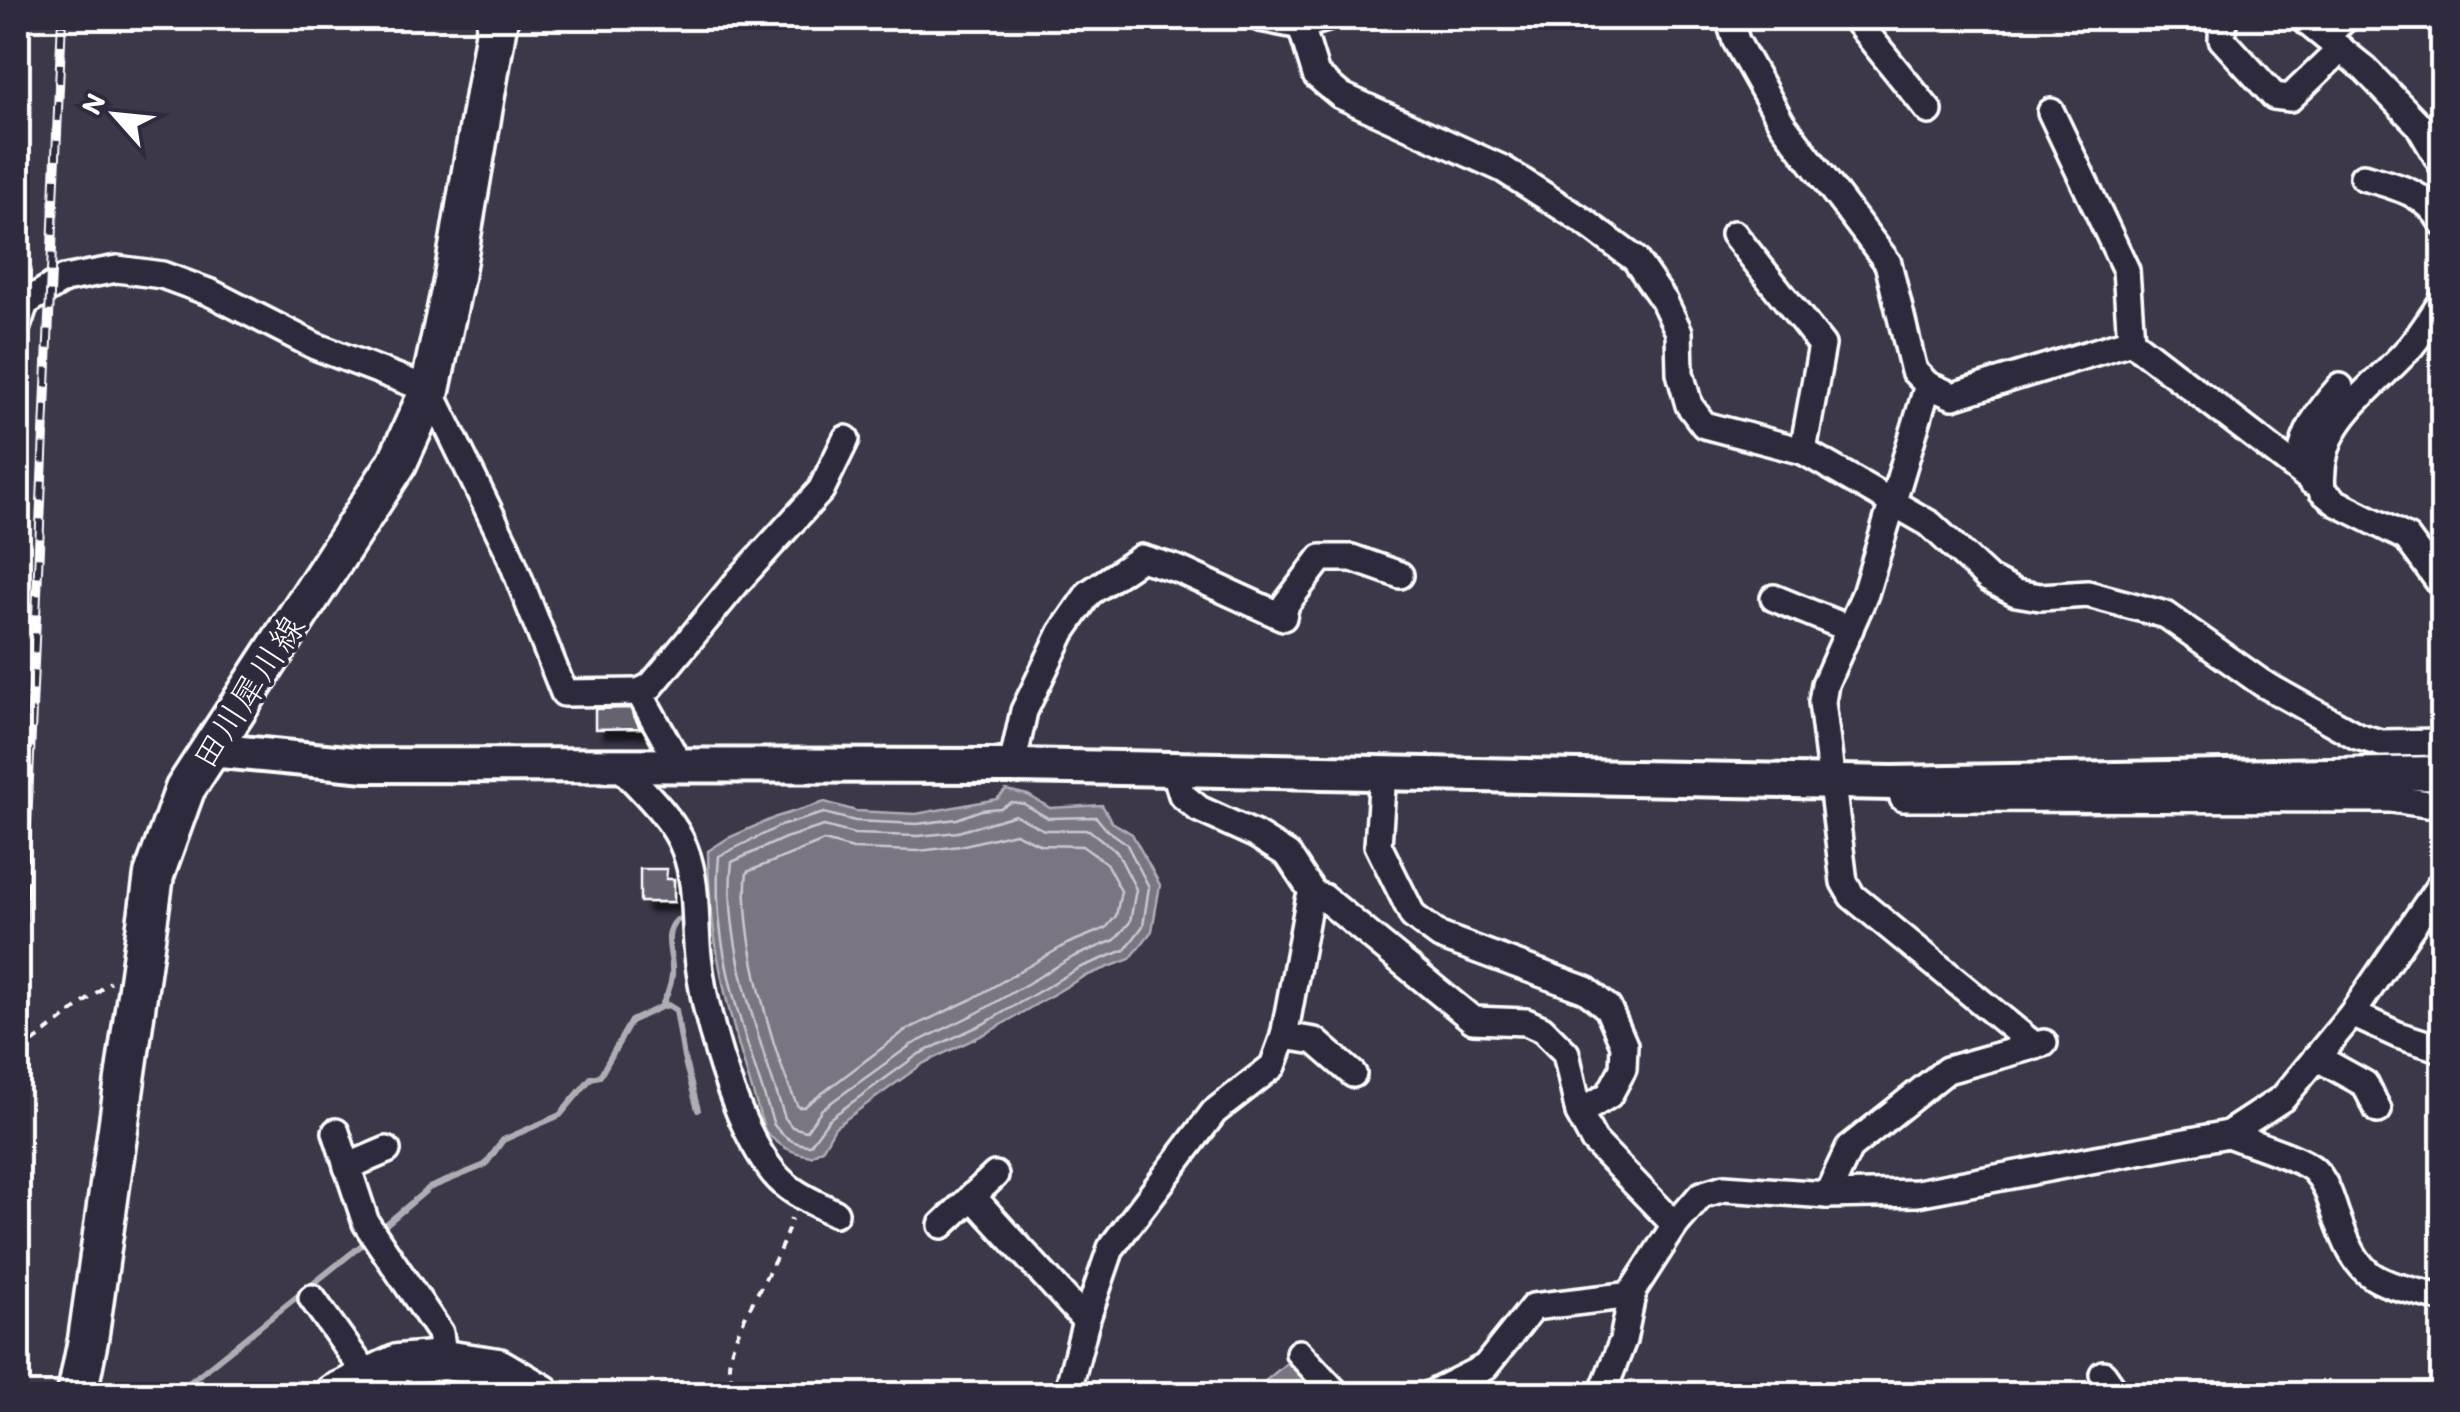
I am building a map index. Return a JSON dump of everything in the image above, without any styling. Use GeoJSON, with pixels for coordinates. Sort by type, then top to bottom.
{"type":"FeatureCollection","features":[{"type":"Feature","properties":{"kind":"main road","name":"田川犀川線"},"geometry":{"type":"LineString","coordinates":[[77,1394],[154,875],[186,790],[397,463],[430,390],[454,278],[498,18]]}},
{"type":"Feature","properties":{"kind":"main road"},"geometry":{"type":"LineString","coordinates":[[334,1394],[398,1364],[444,1360],[498,1368],[542,1394]]}},
{"type":"Feature","properties":{"kind":"street"},"geometry":{"type":"LineString","coordinates":[[1260,18],[1301,26],[1327,18]]}},
{"type":"Feature","properties":{"kind":"street"},"geometry":{"type":"LineString","coordinates":[[1729,18],[1736,41],[1782,123],[1888,263],[1914,371],[1928,386],[1952,396],[2131,341]]}},
{"type":"Feature","properties":{"kind":"street"},"geometry":{"type":"LineString","coordinates":[[1854,18],[1930,112]]}},
{"type":"Feature","properties":{"kind":"street"},"geometry":{"type":"LineString","coordinates":[[2223,18],[2222,39],[2274,96],[2290,98],[2333,42],[2346,18]]}},
{"type":"Feature","properties":{"kind":"street"},"geometry":{"type":"LineString","coordinates":[[2302,18],[2365,69],[2418,124],[2442,165]]}},
{"type":"Feature","properties":{"kind":"street"},"geometry":{"type":"LineString","coordinates":[[1301,26],[1316,74],[1340,95],[1503,169],[1586,222],[1634,259],[1664,300],[1679,332],[1680,373],[1689,405],[1704,425],[1802,451],[1930,524],[1990,579],[2016,593],[2040,597],[2088,594],[2166,616],[2262,683],[2357,736],[2381,743],[2442,742]]}},
{"type":"Feature","properties":{"kind":"street"},"geometry":{"type":"LineString","coordinates":[[2051,112],[2126,270],[2131,341],[2338,504],[2407,538],[2442,586]]}},
{"type":"Feature","properties":{"kind":"street"},"geometry":{"type":"LineString","coordinates":[[2363,176],[2402,188],[2431,203],[2442,222]]}},
{"type":"Feature","properties":{"kind":"street"},"geometry":{"type":"LineString","coordinates":[[1734,234],[1822,344],[1802,451]]}},
{"type":"Feature","properties":{"kind":"street"},"geometry":{"type":"LineString","coordinates":[[18,324],[25,303],[64,279],[118,269],[162,275],[211,293],[314,346],[430,390],[507,548],[564,693],[639,692],[652,686],[726,595],[821,490],[846,440]]}},
{"type":"Feature","properties":{"kind":"street"},"geometry":{"type":"LineString","coordinates":[[2314,483],[2328,436],[2346,412],[2412,345],[2442,302]]}},
{"type":"Feature","properties":{"kind":"street"},"geometry":{"type":"LineString","coordinates":[[1828,1194],[1849,1148],[1947,1070],[2039,1044],[1852,896],[1844,882],[1822,702],[1865,594],[1928,386]]}},
{"type":"Feature","properties":{"kind":"street"},"geometry":{"type":"LineString","coordinates":[[2314,483],[2302,455],[2309,430],[2340,387]]}},
{"type":"Feature","properties":{"kind":"street"},"geometry":{"type":"LineString","coordinates":[[1012,766],[1024,710],[1062,632],[1089,592],[1141,558],[1180,570],[1284,617],[1286,604],[1321,558],[1352,558],[1400,575]]}},
{"type":"Feature","properties":{"kind":"street"},"geometry":{"type":"LineString","coordinates":[[1774,598],[1850,629]]}},
{"type":"Feature","properties":{"kind":"street"},"geometry":{"type":"LineString","coordinates":[[639,692],[680,766]]}},
{"type":"Feature","properties":{"kind":"street"},"geometry":{"type":"LineString","coordinates":[[210,750],[366,765],[1012,766],[1383,773],[1832,790],[2391,800],[2442,806]]}},
{"type":"Feature","properties":{"kind":"street"},"geometry":{"type":"LineString","coordinates":[[620,766],[659,810],[684,848],[695,888],[700,970],[734,1096],[764,1160],[796,1193],[835,1213]]}},
{"type":"Feature","properties":{"kind":"street"},"geometry":{"type":"LineString","coordinates":[[1174,769],[1182,795],[1199,810],[1256,835],[1288,855],[1317,899]]}},
{"type":"Feature","properties":{"kind":"street"},"geometry":{"type":"LineString","coordinates":[[1383,773],[1378,846],[1414,916],[1440,936],[1586,990],[1608,1008],[1624,1045],[1623,1070],[1608,1095],[1579,1113]]}},
{"type":"Feature","properties":{"kind":"street"},"geometry":{"type":"LineString","coordinates":[[1832,790],[2442,773]]}},
{"type":"Feature","properties":{"kind":"street"},"geometry":{"type":"LineString","coordinates":[[1602,1394],[1622,1340],[1632,1295],[1675,1225],[1701,1195],[1724,1188],[1828,1194],[1917,1193],[2228,1134],[2283,1098],[2352,1014],[2442,882]]}},
{"type":"Feature","properties":{"kind":"street"},"geometry":{"type":"LineString","coordinates":[[1067,1394],[1111,1248],[1214,1112],[1273,1066],[1284,1036],[1310,901],[1324,897],[1474,1020],[1526,1022],[1542,1028],[1566,1053],[1579,1113],[1594,1141],[1675,1225]]}},
{"type":"Feature","properties":{"kind":"street"},"geometry":{"type":"LineString","coordinates":[[2352,1014],[2442,1049]]}},
{"type":"Feature","properties":{"kind":"street"},"geometry":{"type":"LineString","coordinates":[[1284,1036],[1314,1041],[1353,1074]]}},
{"type":"Feature","properties":{"kind":"street"},"geometry":{"type":"LineString","coordinates":[[2316,1057],[2364,1084],[2378,1110]]}},
{"type":"Feature","properties":{"kind":"street"},"geometry":{"type":"LineString","coordinates":[[336,1132],[373,1234],[440,1333],[444,1360]]}},
{"type":"Feature","properties":{"kind":"street"},"geometry":{"type":"LineString","coordinates":[[2228,1134],[2312,1167],[2325,1184],[2350,1253],[2368,1274],[2388,1284],[2442,1298]]}},
{"type":"Feature","properties":{"kind":"street"},"geometry":{"type":"LineString","coordinates":[[348,1167],[387,1150]]}},
{"type":"Feature","properties":{"kind":"street"},"geometry":{"type":"LineString","coordinates":[[942,1225],[996,1176]]}},
{"type":"Feature","properties":{"kind":"street"},"geometry":{"type":"LineString","coordinates":[[972,1196],[1086,1322]]}},
{"type":"Feature","properties":{"kind":"street"},"geometry":{"type":"LineString","coordinates":[[1431,1394],[1485,1367],[1532,1306],[1632,1295]]}},
{"type":"Feature","properties":{"kind":"street"},"geometry":{"type":"LineString","coordinates":[[312,1298],[368,1378]]}},
{"type":"Feature","properties":{"kind":"street"},"geometry":{"type":"LineString","coordinates":[[1299,1353],[1337,1394]]}},
{"type":"Feature","properties":{"kind":"path"},"geometry":{"type":"LineString","coordinates":[[18,1048],[62,1021],[140,956]]}},
{"type":"Feature","properties":{"kind":"path"},"geometry":{"type":"LineString","coordinates":[[745,1394],[733,1382],[729,1368],[734,1346],[788,1235],[796,1193]]}},
{"type":"Feature","properties":{"kind":"water"},"geometry":{"type":"Polygon","coordinates":[[[1006,790],[1028,795],[1050,808],[1102,805],[1112,822],[1132,834],[1160,885],[1152,931],[1130,959],[1083,977],[989,1032],[924,1063],[835,1127],[823,1148],[811,1156],[780,1145],[765,1131],[725,994],[713,925],[708,851],[776,817],[825,802],[856,811],[916,814],[997,799],[1006,790]]]}},
{"type":"Feature","properties":{"kind":"water"},"geometry":{"type":"Polygon","coordinates":[[[1289,1361],[1323,1394],[1250,1394],[1289,1361]]]}},
{"type":"Feature","properties":{"kind":"building"},"geometry":{"type":"Polygon","coordinates":[[[630,708],[640,728],[595,729],[595,709],[630,708]]]}},
{"type":"Feature","properties":{"kind":"building"},"geometry":{"type":"Polygon","coordinates":[[[640,869],[667,869],[666,879],[674,879],[674,902],[640,902],[640,869]]]}},
{"type":"Feature","properties":{"kind":"waterway"},"geometry":{"type":"LineString","coordinates":[[377,1232],[429,1188],[485,1165],[503,1140],[560,1115],[591,1078],[600,1076],[631,1021],[661,1007],[672,975],[670,932],[677,920],[690,918]]}},
{"type":"Feature","properties":{"kind":"waterway"},"geometry":{"type":"LineString","coordinates":[[661,1007],[668,1005],[676,1010],[698,1110]]}},
{"type":"Feature","properties":{"kind":"waterway"},"geometry":{"type":"LineString","coordinates":[[175,1394],[368,1240]]}},
{"type":"Feature","properties":{"kind":"railway"},"geometry":{"type":"LineString","coordinates":[[18,1032],[62,18]]}}]}
